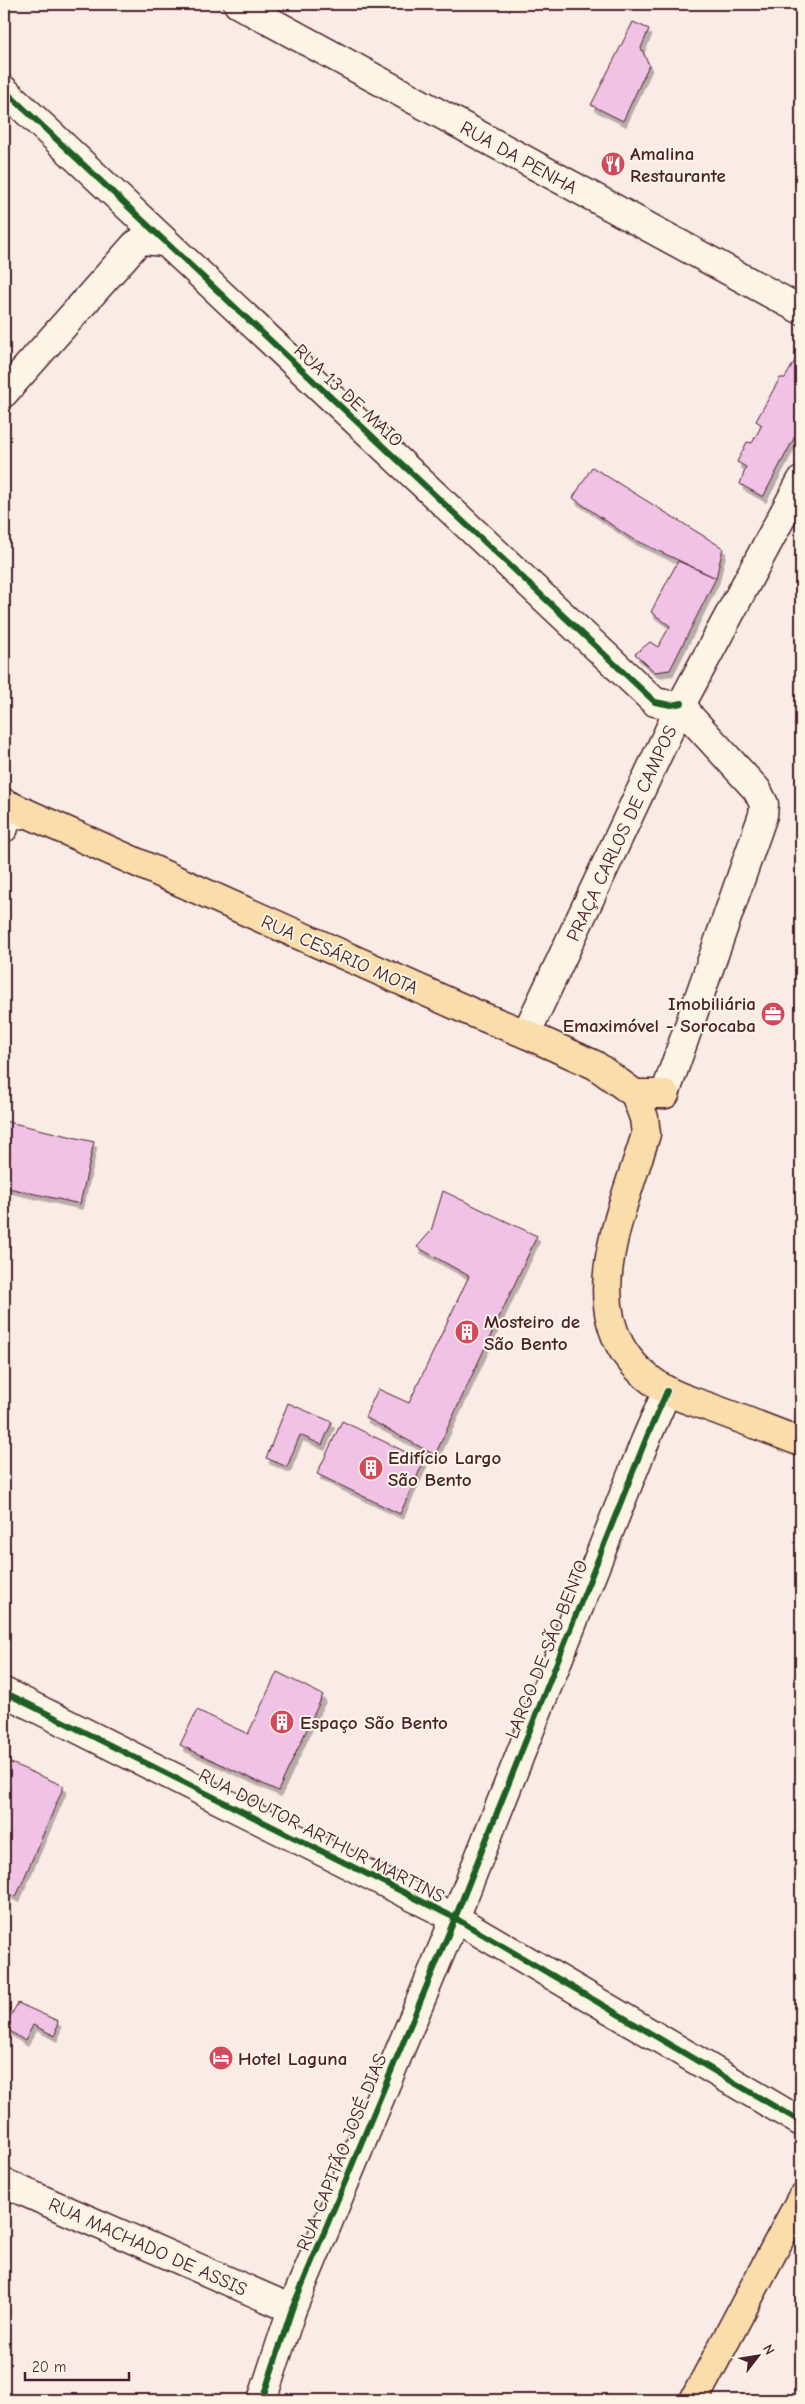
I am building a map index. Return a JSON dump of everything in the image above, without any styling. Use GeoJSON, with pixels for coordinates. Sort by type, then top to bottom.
{"type":"FeatureCollection","features":[{"type":"Feature","properties":{"kind":"main road","name":"RUA CESÁRIO MOTA"},"geometry":{"type":"LineString","coordinates":[[11,815],[526,1034],[595,1066],[635,1094]]}},
{"type":"Feature","properties":{"kind":"main road"},"geometry":{"type":"LineString","coordinates":[[665,1094],[635,1094],[642,1111],[646,1134],[609,1254],[605,1291],[608,1316],[624,1354],[648,1379],[668,1391],[801,1442]]}},
{"type":"Feature","properties":{"kind":"main road"},"geometry":{"type":"LineString","coordinates":[[694,2400],[801,2199]]}},
{"type":"Feature","properties":{"kind":"street","name":"RUA DA PENHA"},"geometry":{"type":"LineString","coordinates":[[238,4],[801,310]]}},
{"type":"Feature","properties":{"kind":"street","name":"RUA 13 DE MAIO"},"geometry":{"type":"LineString","coordinates":[[4,90],[655,702],[671,705],[682,703]]}},
{"type":"Feature","properties":{"kind":"street"},"geometry":{"type":"LineString","coordinates":[[4,393],[135,246],[143,240],[164,242]]}},
{"type":"Feature","properties":{"kind":"street"},"geometry":{"type":"LineString","coordinates":[[682,703],[801,481]]}},
{"type":"Feature","properties":{"kind":"street","name":"PRAÇA CARLOS DE CAMPOS"},"geometry":{"type":"LineString","coordinates":[[526,1034],[682,703]]}},
{"type":"Feature","properties":{"kind":"street","name":"PRAÇA CARLOS DE CAMPOS"},"geometry":{"type":"LineString","coordinates":[[665,1094],[764,815],[764,804],[756,790],[690,717],[682,703]]}},
{"type":"Feature","properties":{"kind":"street","name":"LARGO DE SÃO BENTO"},"geometry":{"type":"LineString","coordinates":[[454,1918],[646,1439],[668,1391]]}},
{"type":"Feature","properties":{"kind":"street","name":"RUA DOUTOR ARTHUR MARTINS"},"geometry":{"type":"LineString","coordinates":[[4,1692],[454,1918],[801,2122]]}},
{"type":"Feature","properties":{"kind":"street","name":"RUA CAPITÃO JOSÉ DIAS"},"geometry":{"type":"LineString","coordinates":[[262,2400],[292,2309],[454,1918]]}},
{"type":"Feature","properties":{"kind":"street","name":"RUA MACHADO DE ASSIS"},"geometry":{"type":"LineString","coordinates":[[4,2183],[292,2309]]}},
{"type":"Feature","properties":{"kind":"building"},"geometry":{"type":"Polygon","coordinates":[[[633,22],[649,29],[641,48],[649,65],[623,121],[591,105],[633,22]]]}},
{"type":"Feature","properties":{"kind":"building"},"geometry":{"type":"Polygon","coordinates":[[[801,350],[801,425],[763,497],[740,484],[746,467],[737,462],[747,442],[752,443],[762,425],[756,421],[780,378],[785,378],[801,350]]]}},
{"type":"Feature","properties":{"kind":"building"},"geometry":{"type":"Polygon","coordinates":[[[592,467],[723,548],[716,578],[629,537],[573,498],[592,467]]]}},
{"type":"Feature","properties":{"kind":"building"},"geometry":{"type":"Polygon","coordinates":[[[678,561],[716,578],[670,670],[655,672],[635,654],[650,642],[658,647],[670,626],[651,612],[678,561]]]}},
{"type":"Feature","properties":{"kind":"building"},"geometry":{"type":"Polygon","coordinates":[[[4,1121],[94,1142],[80,1204],[4,1187],[4,1121]]]}},
{"type":"Feature","properties":{"kind":"building","name":"Mosteiro de São Bento"},"geometry":{"type":"Polygon","coordinates":[[[443,1191],[537,1236],[435,1455],[365,1417],[378,1389],[409,1403],[469,1276],[417,1247],[431,1231],[443,1191]]]}},
{"type":"Feature","properties":{"kind":"building"},"geometry":{"type":"Polygon","coordinates":[[[288,1403],[332,1422],[322,1445],[300,1435],[287,1467],[266,1458],[288,1403]]]}},
{"type":"Feature","properties":{"kind":"building","name":"Edifício Largo São Bento"},"geometry":{"type":"Polygon","coordinates":[[[342,1421],[424,1461],[400,1514],[317,1474],[342,1421]]]}},
{"type":"Feature","properties":{"kind":"building","name":"Espaço São Bento"},"geometry":{"type":"Polygon","coordinates":[[[277,1672],[323,1695],[278,1791],[180,1745],[197,1710],[248,1734],[277,1672]]]}},
{"type":"Feature","properties":{"kind":"building"},"geometry":{"type":"Polygon","coordinates":[[[4,1760],[64,1786],[16,1897],[4,1891],[4,1760]]]}},
{"type":"Feature","properties":{"kind":"building"},"geometry":{"type":"Polygon","coordinates":[[[18,2003],[58,2021],[55,2036],[33,2025],[25,2041],[4,2027],[18,2003]]]}},
{"type":"Feature","properties":{"kind":"cycle path"},"geometry":{"type":"LineString","coordinates":[[4,90],[655,702],[671,705],[682,703]]}},
{"type":"Feature","properties":{"kind":"cycle path"},"geometry":{"type":"LineString","coordinates":[[262,2400],[292,2309],[455,1918],[646,1439],[667,1391]]}},
{"type":"Feature","properties":{"kind":"cycle path"},"geometry":{"type":"LineString","coordinates":[[4,1692],[455,1918],[801,2122]]}},
{"type":"Feature","properties":{"kind":"place","name":"Amalina Restaurante"},"geometry":{"type":"Point","coordinates":[613,164]}},
{"type":"Feature","properties":{"kind":"place","name":"Imobiliária Emaximóvel - Sorocaba"},"geometry":{"type":"Point","coordinates":[773,1014]}},
{"type":"Feature","properties":{"kind":"place","name":"Mosteiro de São Bento"},"geometry":{"type":"Point","coordinates":[467,1332]}},
{"type":"Feature","properties":{"kind":"place","name":"Edifício Largo São Bento"},"geometry":{"type":"Point","coordinates":[371,1468]}},
{"type":"Feature","properties":{"kind":"place","name":"Espaço São Bento"},"geometry":{"type":"Point","coordinates":[282,1722]}},
{"type":"Feature","properties":{"kind":"place","name":"Hotel Laguna"},"geometry":{"type":"Point","coordinates":[221,2058]}}]}
